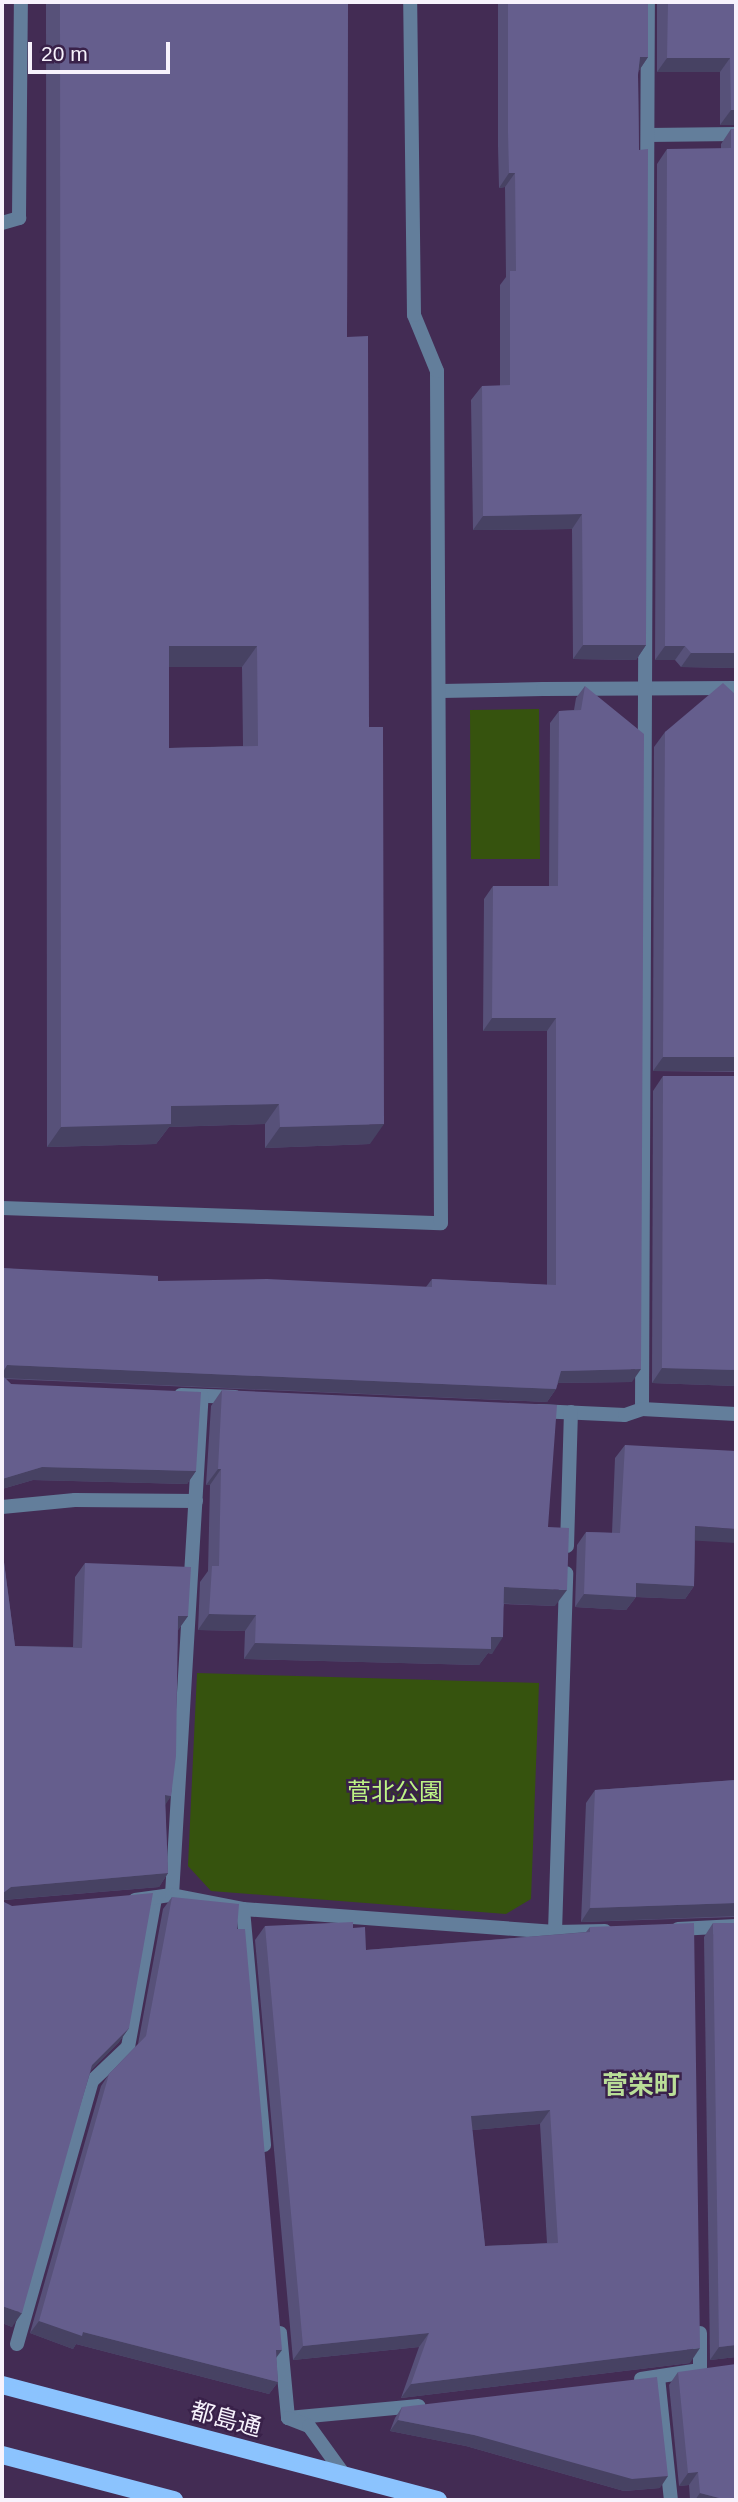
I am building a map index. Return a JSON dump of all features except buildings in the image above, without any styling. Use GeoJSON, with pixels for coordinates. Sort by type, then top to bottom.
{"type":"FeatureCollection","features":[{"type":"Feature","properties":{"kind":"main road","name":"都島通"},"geometry":{"type":"LineString","coordinates":[[2,2385],[438,2500]]}},
{"type":"Feature","properties":{"kind":"main road"},"geometry":{"type":"LineString","coordinates":[[2,2455],[174,2500]]}},
{"type":"Feature","properties":{"kind":"street"},"geometry":{"type":"LineString","coordinates":[[2,223],[19,218],[21,2]]}},
{"type":"Feature","properties":{"kind":"street"},"geometry":{"type":"LineString","coordinates":[[2,1208],[442,1223],[437,371],[414,315],[410,2]]}},
{"type":"Feature","properties":{"kind":"street"},"geometry":{"type":"LineString","coordinates":[[642,1409],[652,1081],[646,686],[648,2]]}},
{"type":"Feature","properties":{"kind":"street"},"geometry":{"type":"LineString","coordinates":[[648,135],[736,134]]}},
{"type":"Feature","properties":{"kind":"street"},"geometry":{"type":"LineString","coordinates":[[440,691],[646,686],[736,688]]}},
{"type":"Feature","properties":{"kind":"street"},"geometry":{"type":"LineString","coordinates":[[162,1394],[257,1398]]}},
{"type":"Feature","properties":{"kind":"street"},"geometry":{"type":"LineString","coordinates":[[172,1895],[202,1396]]}},
{"type":"Feature","properties":{"kind":"street"},"geometry":{"type":"LineString","coordinates":[[517,1410],[625,1415],[642,1409],[736,1414]]}},
{"type":"Feature","properties":{"kind":"street"},"geometry":{"type":"LineString","coordinates":[[555,1932],[571,1412]]}},
{"type":"Feature","properties":{"kind":"street"},"geometry":{"type":"LineString","coordinates":[[2,1507],[75,1500],[197,1501]]}},
{"type":"Feature","properties":{"kind":"street"},"geometry":{"type":"LineString","coordinates":[[113,1902],[172,1895],[243,1909],[555,1932],[624,1930]]}},
{"type":"Feature","properties":{"kind":"street"},"geometry":{"type":"LineString","coordinates":[[17,2344],[93,2081],[128,2047],[155,1899]]}},
{"type":"Feature","properties":{"kind":"street"},"geometry":{"type":"LineString","coordinates":[[243,1909],[265,2157]]}},
{"type":"Feature","properties":{"kind":"street"},"geometry":{"type":"LineString","coordinates":[[666,1929],[694,1936],[736,1926]]}},
{"type":"Feature","properties":{"kind":"street"},"geometry":{"type":"LineString","coordinates":[[630,2381],[706,2369],[699,2314]]}},
{"type":"Feature","properties":{"kind":"street"},"geometry":{"type":"LineString","coordinates":[[279,2321],[288,2417]]}},
{"type":"Feature","properties":{"kind":"street"},"geometry":{"type":"LineString","coordinates":[[658,2377],[671,2500]]}},
{"type":"Feature","properties":{"kind":"street"},"geometry":{"type":"LineString","coordinates":[[288,2417],[438,2404]]}},
{"type":"Feature","properties":{"kind":"street"},"geometry":{"type":"LineString","coordinates":[[288,2417],[309,2426],[345,2476]]}},
{"type":"Feature","properties":{"kind":"green space"},"geometry":{"type":"Polygon","coordinates":[[[539,709],[540,859],[471,859],[470,710],[539,709]]]}},
{"type":"Feature","properties":{"kind":"green space","name":"菅北公園"},"geometry":{"type":"Polygon","coordinates":[[[197,1673],[539,1683],[531,1899],[506,1914],[211,1891],[188,1866],[197,1673]]]}},
{"type":"Feature","properties":{"kind":"district","name":"菅栄町"},"geometry":{"type":"Point","coordinates":[641,2086]}}]}
